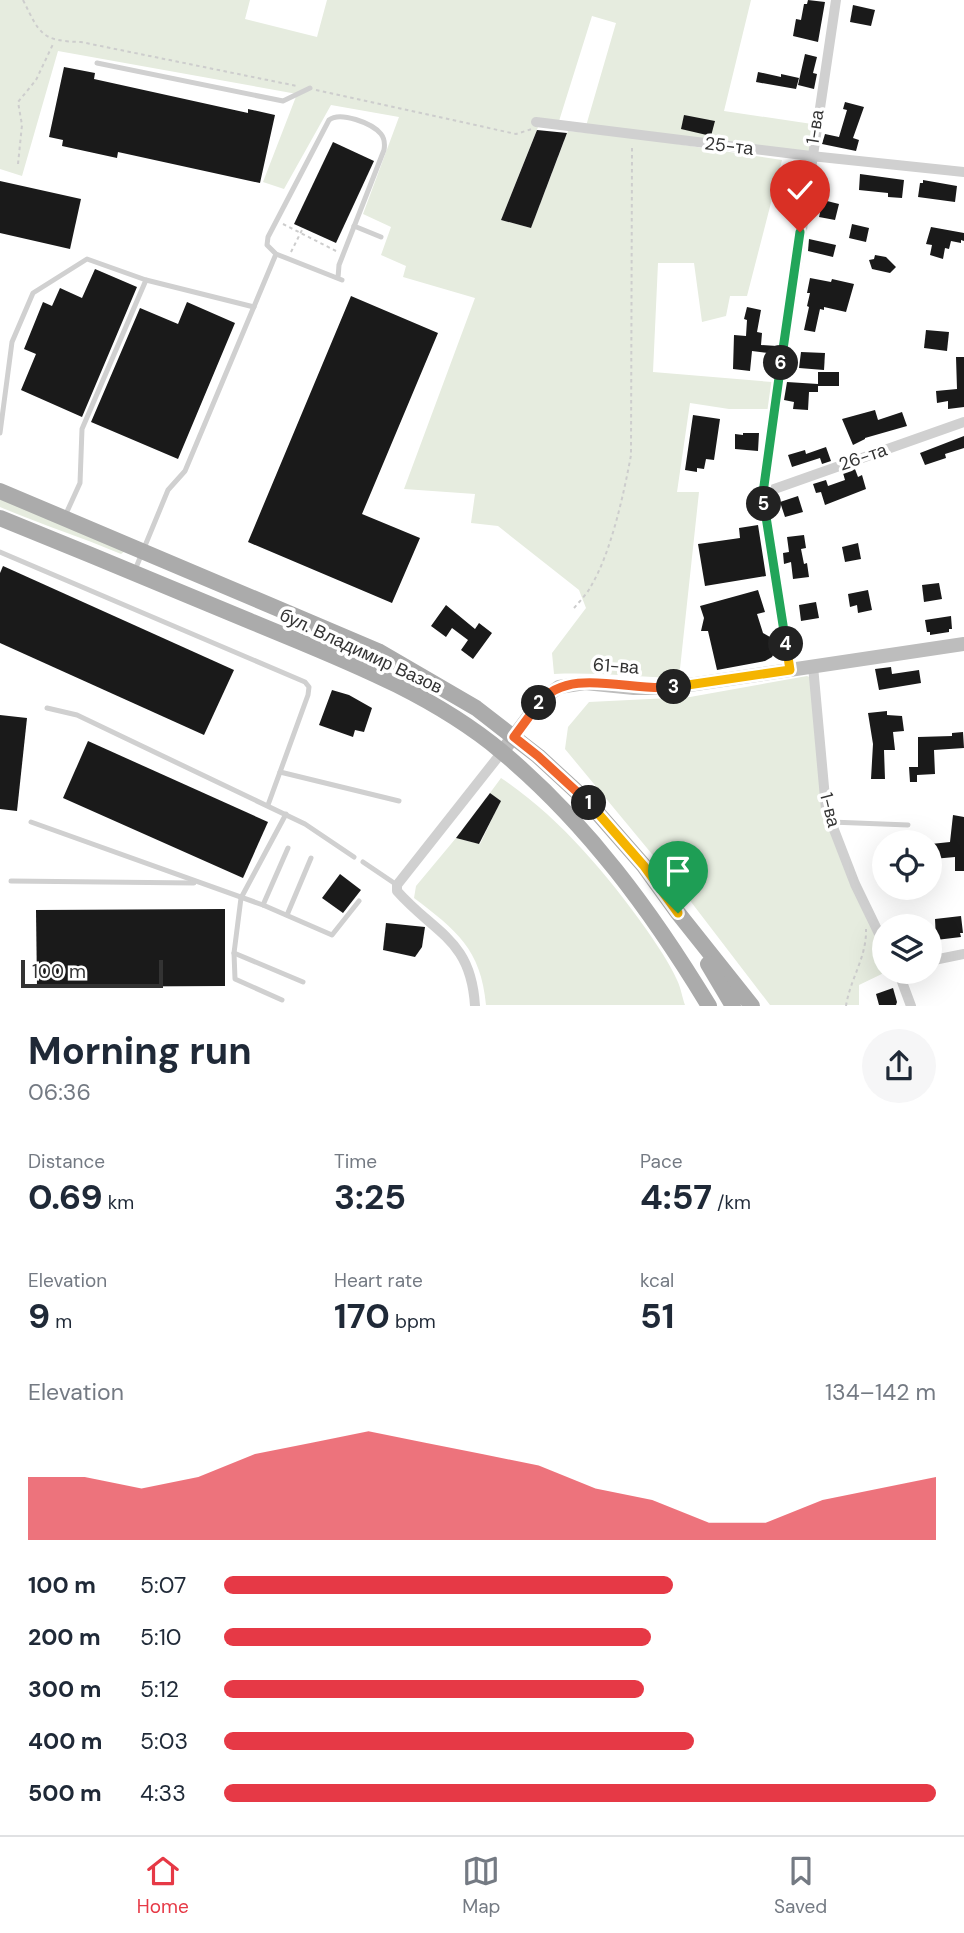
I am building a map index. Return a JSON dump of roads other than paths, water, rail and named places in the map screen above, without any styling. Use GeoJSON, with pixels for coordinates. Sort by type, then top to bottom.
{"type":"FeatureCollection","features":[{"type":"Feature","properties":{"kind":"main road","name":"бул. Владимир Вазов"},"geometry":{"type":"LineString","coordinates":[[0,491],[393,659],[476,708],[538,756],[588,802],[644,866],[678,913]]}},
{"type":"Feature","properties":{"kind":"main road","name":"бул. Владимир Вазов"},"geometry":{"type":"LineString","coordinates":[[0,518],[306,644],[395,684],[443,711],[502,752],[575,821],[643,903],[709,1006]]}},
{"type":"Feature","properties":{"kind":"main road"},"geometry":{"type":"LineString","coordinates":[[678,913],[733,1006]]}},
{"type":"Feature","properties":{"kind":"main road"},"geometry":{"type":"LineString","coordinates":[[678,913],[752,1006]]}},
{"type":"Feature","properties":{"kind":"main road"},"geometry":{"type":"LineString","coordinates":[[691,977],[696,1006]]}},
{"type":"Feature","properties":{"kind":"street","name":"1-ва"},"geometry":{"type":"LineString","coordinates":[[790,670],[763,493],[835,0]]}},
{"type":"Feature","properties":{"kind":"street","name":"25-та"},"geometry":{"type":"LineString","coordinates":[[536,122],[964,172]]}},
{"type":"Feature","properties":{"kind":"street","name":"26-та"},"geometry":{"type":"LineString","coordinates":[[763,493],[964,422]]}},
{"type":"Feature","properties":{"kind":"street","name":"61-ва"},"geometry":{"type":"LineString","coordinates":[[502,752],[541,700],[559,687],[585,682],[634,688],[669,688],[964,644]]}},
{"type":"Feature","properties":{"kind":"street","name":"1-ва"},"geometry":{"type":"LineString","coordinates":[[813,666],[826,809],[855,884],[872,919]]}},
{"type":"Feature","properties":{"kind":"street"},"geometry":{"type":"LineString","coordinates":[[475,1006],[474,988],[467,964],[460,953],[437,926],[405,900],[397,891],[397,885],[502,752]]}},
{"type":"Feature","properties":{"kind":"street"},"geometry":{"type":"LineString","coordinates":[[942,958],[964,954]]}},
{"type":"Feature","properties":{"kind":"street"},"geometry":{"type":"LineString","coordinates":[[903,984],[911,1006]]}},
{"type":"Feature","properties":{"kind":"lane"},"geometry":{"type":"LineString","coordinates":[[97,64],[283,101],[310,88]]}},
{"type":"Feature","properties":{"kind":"lane"},"geometry":{"type":"LineString","coordinates":[[333,116],[345,116],[379,131],[385,143],[354,226],[339,265],[340,279],[276,254],[267,245],[276,220],[333,116]]}},
{"type":"Feature","properties":{"kind":"lane"},"geometry":{"type":"LineString","coordinates":[[354,226],[381,237]]}},
{"type":"Feature","properties":{"kind":"lane"},"geometry":{"type":"LineString","coordinates":[[134,573],[168,490],[185,471],[276,254]]}},
{"type":"Feature","properties":{"kind":"lane"},"geometry":{"type":"LineString","coordinates":[[0,433],[12,342],[33,293],[87,259],[146,280],[254,307]]}},
{"type":"Feature","properties":{"kind":"lane"},"geometry":{"type":"LineString","coordinates":[[64,518],[80,482],[82,429],[146,280]]}},
{"type":"Feature","properties":{"kind":"lane"},"geometry":{"type":"LineString","coordinates":[[0,552],[305,682],[309,687],[308,695],[268,805]]}},
{"type":"Feature","properties":{"kind":"lane"},"geometry":{"type":"LineString","coordinates":[[47,708],[77,715],[268,805],[305,824],[354,857]]}},
{"type":"Feature","properties":{"kind":"lane"},"geometry":{"type":"LineString","coordinates":[[280,772],[399,801]]}},
{"type":"Feature","properties":{"kind":"lane"},"geometry":{"type":"LineString","coordinates":[[282,1000],[235,979],[234,953],[241,898],[286,814]]}},
{"type":"Feature","properties":{"kind":"lane"},"geometry":{"type":"LineString","coordinates":[[31,822],[263,905],[332,935],[359,901]]}},
{"type":"Feature","properties":{"kind":"lane"},"geometry":{"type":"LineString","coordinates":[[831,822],[908,825]]}},
{"type":"Feature","properties":{"kind":"lane"},"geometry":{"type":"LineString","coordinates":[[263,905],[288,848]]}},
{"type":"Feature","properties":{"kind":"lane"},"geometry":{"type":"LineString","coordinates":[[287,915],[311,858]]}},
{"type":"Feature","properties":{"kind":"lane"},"geometry":{"type":"LineString","coordinates":[[363,862],[397,885]]}},
{"type":"Feature","properties":{"kind":"lane"},"geometry":{"type":"LineString","coordinates":[[11,881],[200,883]]}},
{"type":"Feature","properties":{"kind":"lane"},"geometry":{"type":"LineString","coordinates":[[234,953],[303,982]]}}]}
